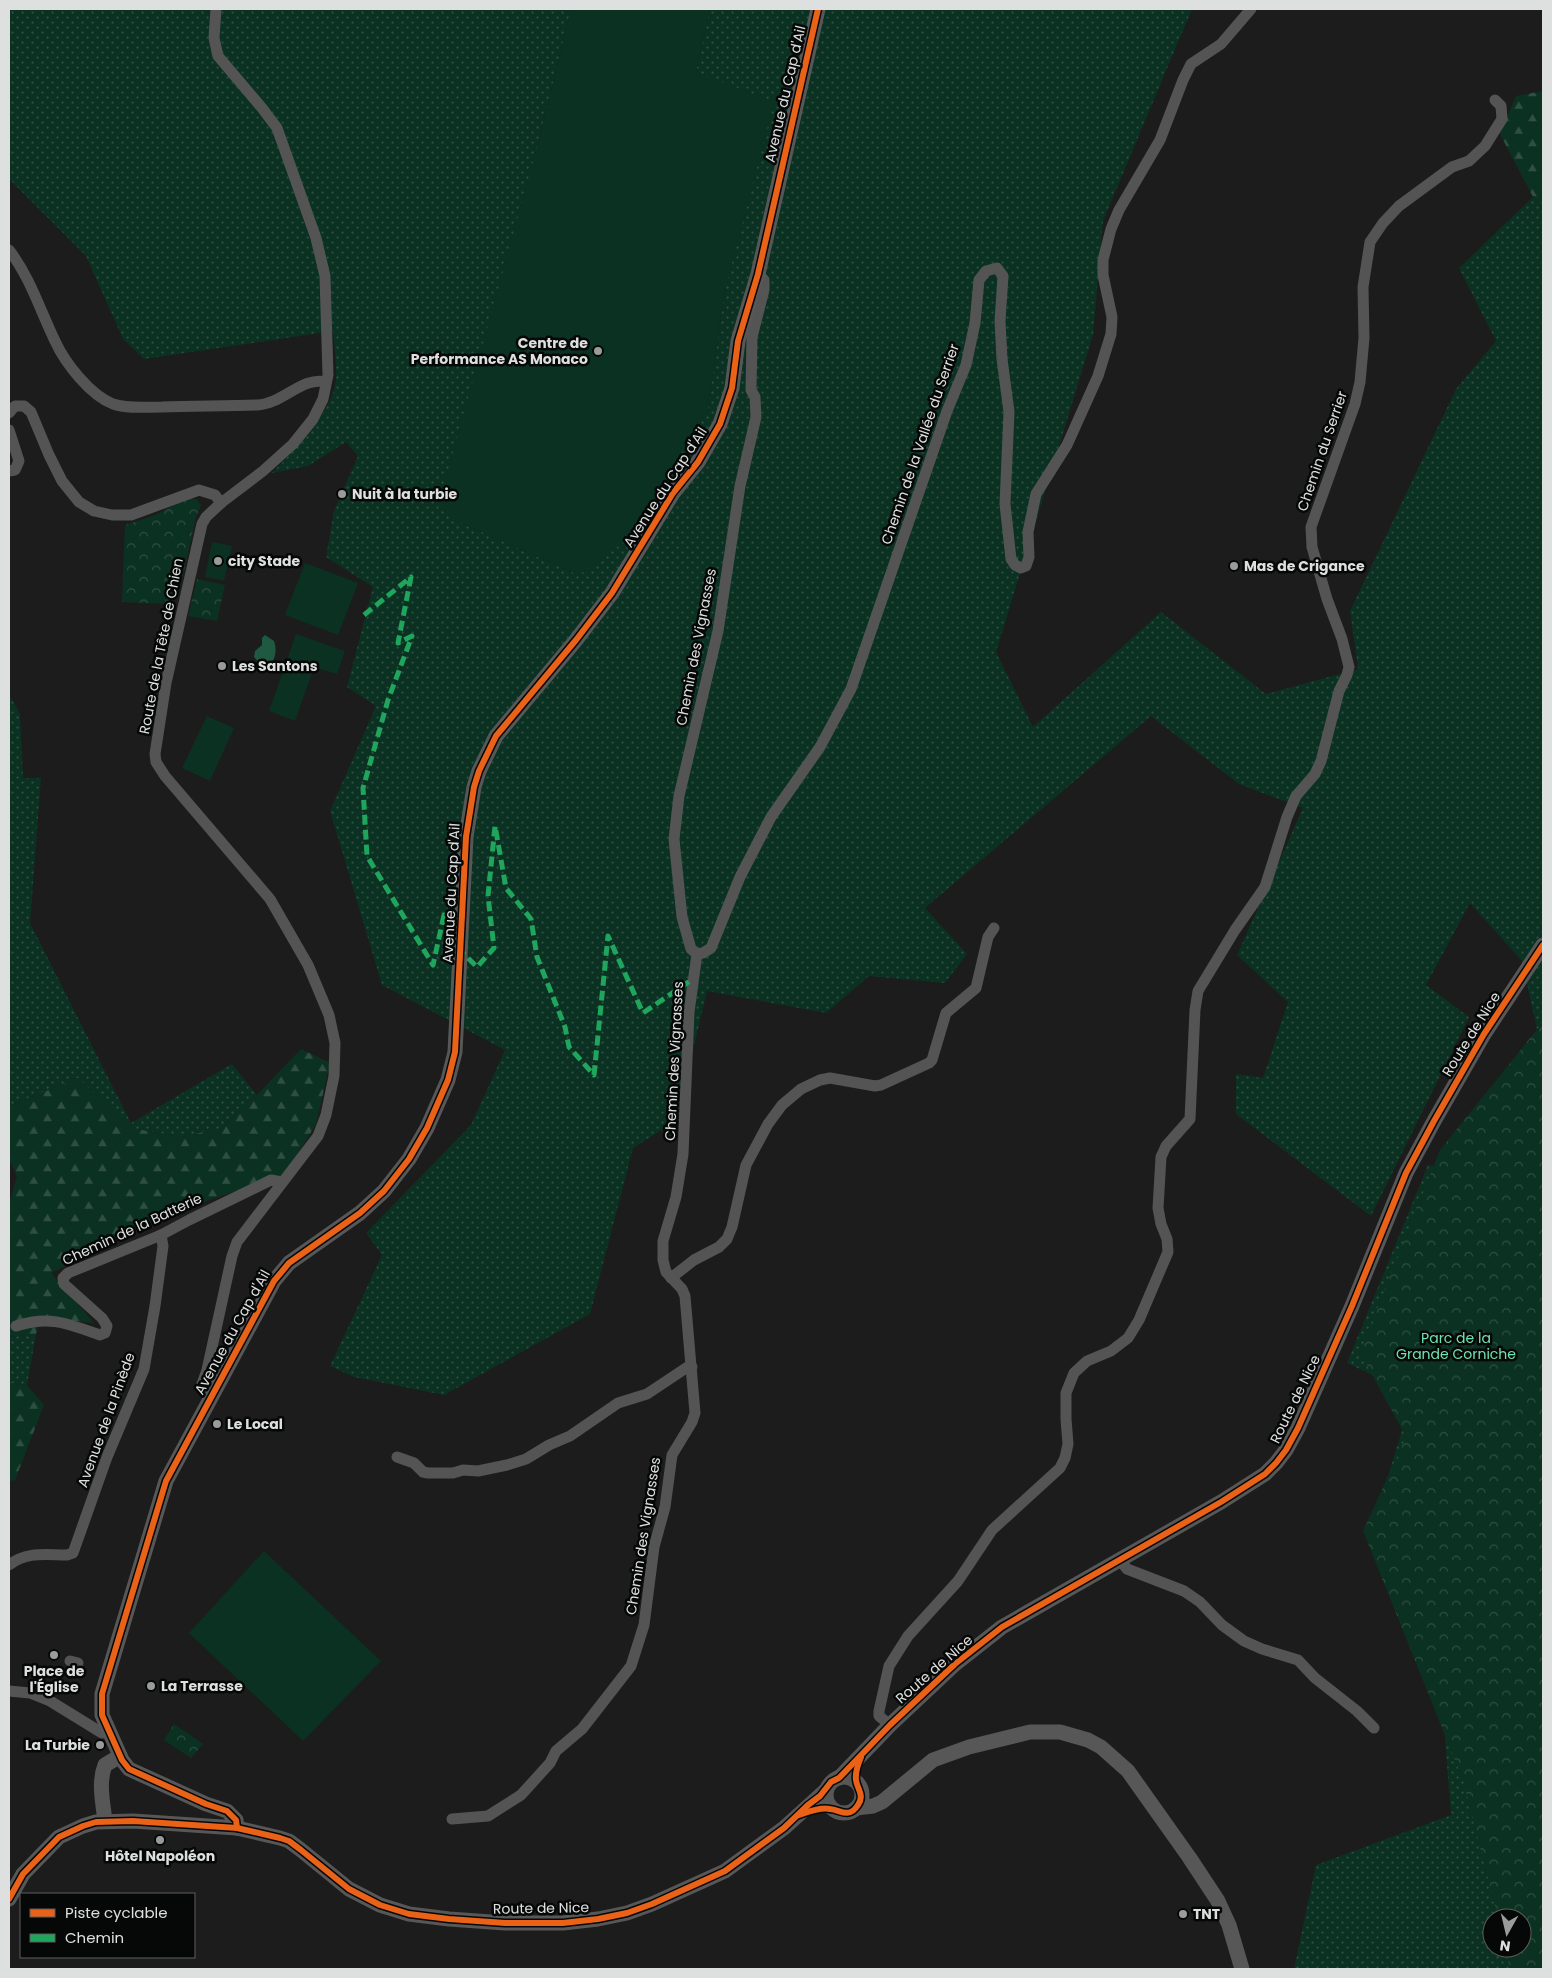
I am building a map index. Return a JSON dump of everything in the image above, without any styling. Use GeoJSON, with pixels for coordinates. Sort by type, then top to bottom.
{"type":"FeatureCollection","features":[{"type":"Feature","properties":{"kind":"main road","name":"Avenue du Cap d'Ail"},"geometry":{"type":"LineString","coordinates":[[122,1761],[102,1715],[102,1694],[166,1481],[281,1270],[360,1213],[384,1192],[409,1159],[427,1128],[448,1080],[455,1052],[466,837],[478,771],[496,736],[576,640],[612,593],[673,493],[698,462],[720,424],[732,388],[738,341],[758,274],[818,9]]}},
{"type":"Feature","properties":{"kind":"main road","name":"Route de Nice"},"geometry":{"type":"LineString","coordinates":[[839,1778],[890,1725],[955,1664],[1002,1627],[1253,1483],[1265,1474],[1286,1450],[1298,1428],[1352,1306],[1406,1173],[1484,1034],[1543,945]]}},
{"type":"Feature","properties":{"kind":"main road"},"geometry":{"type":"LineString","coordinates":[[860,1757],[857,1768],[858,1795],[847,1813],[836,1811],[826,1800],[826,1790],[831,1782],[839,1778],[848,1778],[858,1795],[874,1798],[891,1796],[920,1769],[933,1760],[969,1747],[1030,1732],[1060,1732],[1088,1740],[1101,1747],[1128,1770],[1218,1901],[1229,1925],[1242,1969]]}},
{"type":"Feature","properties":{"kind":"main road"},"geometry":{"type":"LineString","coordinates":[[105,1821],[101,1794],[106,1764],[122,1761],[133,1772],[227,1811],[236,1820],[237,1828]]}},
{"type":"Feature","properties":{"kind":"main road","name":"Route de Nice"},"geometry":{"type":"LineString","coordinates":[[9,1899],[23,1874],[59,1837],[82,1826],[105,1821],[162,1822],[237,1828],[265,1833],[289,1842],[349,1889],[380,1905],[409,1914],[449,1919],[533,1924],[598,1919],[626,1913],[680,1893],[725,1871],[798,1816],[826,1790]]}},
{"type":"Feature","properties":{"kind":"main road","name":"Route de Nice"},"geometry":{"type":"LineString","coordinates":[[798,1816],[812,1811],[832,1808]]}},
{"type":"Feature","properties":{"kind":"street","name":"Route de la Tête de Chien"},"geometry":{"type":"LineString","coordinates":[[211,1396],[205,1392],[202,1384],[207,1370],[232,1256],[237,1242],[318,1136],[326,1115],[334,1076],[336,1052],[329,1015],[308,965],[270,899],[165,776],[156,762],[155,754],[166,684],[202,524],[206,517],[221,503],[263,471],[293,444],[313,419],[323,399],[326,382],[325,276],[316,238],[277,128],[218,56],[214,38],[216,9]]}},
{"type":"Feature","properties":{"kind":"street","name":"Chemin de la Vallée du Serrier"},"geometry":{"type":"LineString","coordinates":[[697,954],[711,948],[740,877],[771,816],[820,747],[850,688],[966,365],[975,323],[979,280],[986,271],[997,268],[1003,276],[1000,321],[1002,359],[1009,412],[1005,504],[1011,559],[1015,565],[1022,568],[1026,566],[1029,557],[1028,532],[1036,494],[1067,445],[1098,376],[1111,334],[1112,317],[1103,275],[1103,260],[1111,230],[1124,201],[1160,140],[1191,64],[1221,44],[1251,9]]}},
{"type":"Feature","properties":{"kind":"street","name":"Chemin du Serrier"},"geometry":{"type":"LineString","coordinates":[[890,1725],[879,1716],[889,1666],[908,1636],[958,1581],[992,1530],[1060,1468],[1065,1458],[1068,1444],[1066,1393],[1074,1373],[1087,1361],[1111,1351],[1128,1338],[1139,1320],[1168,1252],[1167,1239],[1161,1224],[1158,1208],[1161,1157],[1166,1146],[1190,1119],[1195,1010],[1198,991],[1235,930],[1265,886],[1287,817],[1296,796],[1316,774],[1321,761],[1339,691],[1347,676],[1349,667],[1342,639],[1324,591],[1312,547],[1311,527],[1356,404],[1364,338],[1363,288],[1370,242],[1383,223],[1399,206],[1452,167],[1469,161],[1485,146],[1502,119],[1501,106],[1495,100]]}},
{"type":"Feature","properties":{"kind":"street"},"geometry":{"type":"LineString","coordinates":[[9,250],[32,288],[56,343],[70,366],[96,395],[114,404],[144,407],[260,404],[281,398],[306,383],[317,380],[326,382]]}},
{"type":"Feature","properties":{"kind":"street","name":"Chemin des Vignasses"},"geometry":{"type":"LineString","coordinates":[[452,1818],[488,1816],[521,1795],[550,1763],[556,1751],[582,1729],[631,1666],[644,1625],[654,1546],[665,1507],[672,1454],[694,1417],[692,1367],[684,1296],[682,1289],[666,1272],[663,1260],[664,1241],[676,1197],[683,1154],[689,1012],[697,954],[691,948],[682,917],[674,839],[680,796],[718,631],[740,486],[756,418],[755,397],[750,390],[752,337],[764,290],[764,280],[758,274]]}},
{"type":"Feature","properties":{"kind":"street"},"geometry":{"type":"LineString","coordinates":[[732,388],[750,390]]}},
{"type":"Feature","properties":{"kind":"street"},"geometry":{"type":"LineString","coordinates":[[9,413],[15,406],[24,406],[31,412],[48,455],[62,481],[79,502],[94,511],[112,515],[131,515],[199,490],[214,495],[221,503]]}},
{"type":"Feature","properties":{"kind":"street"},"geometry":{"type":"LineString","coordinates":[[9,430],[19,461],[15,470],[9,471]]}},
{"type":"Feature","properties":{"kind":"street"},"geometry":{"type":"LineString","coordinates":[[671,1278],[694,1260],[719,1247],[727,1239],[732,1227],[746,1165],[782,1104],[820,1080],[830,1078],[875,1086],[929,1063],[946,1013],[976,988],[988,937],[994,928]]}},
{"type":"Feature","properties":{"kind":"street","name":"Chemin de la Batterie"},"geometry":{"type":"LineString","coordinates":[[16,1326],[42,1320],[59,1322],[100,1335],[105,1333],[106,1326],[102,1318],[64,1284],[63,1278],[68,1274],[161,1235],[271,1180],[282,1182]]}},
{"type":"Feature","properties":{"kind":"street","name":"Avenue de la Pinède"},"geometry":{"type":"LineString","coordinates":[[9,1565],[18,1557],[34,1554],[67,1555],[72,1553],[107,1456],[144,1369],[163,1246],[161,1235]]}},
{"type":"Feature","properties":{"kind":"street"},"geometry":{"type":"LineString","coordinates":[[397,1457],[414,1463],[423,1472],[428,1473],[453,1473],[463,1470],[478,1471],[507,1465],[526,1459],[549,1445],[570,1436],[618,1403],[647,1394],[686,1368],[692,1367]]}},
{"type":"Feature","properties":{"kind":"street"},"geometry":{"type":"LineString","coordinates":[[1120,1560],[1127,1569],[1184,1591],[1200,1602],[1222,1625],[1244,1640],[1262,1649],[1298,1660],[1315,1678],[1357,1710],[1374,1728]]}},
{"type":"Feature","properties":{"kind":"street"},"geometry":{"type":"LineString","coordinates":[[9,1691],[30,1694],[50,1701],[102,1733],[109,1732]]}},
{"type":"Feature","properties":{"kind":"green space"},"geometry":{"type":"Polygon","coordinates":[[[9,9],[571,9],[539,140],[462,523],[579,575],[707,412],[725,290],[696,72],[710,9],[1192,9],[1103,221],[1093,335],[996,652],[1033,727],[1161,612],[1266,694],[1358,669],[1350,611],[1456,389],[1496,341],[1459,268],[1533,197],[1543,200],[1543,1969],[1294,1969],[1316,1865],[1451,1815],[1442,1700],[1375,1519],[1413,1394],[1347,1363],[1428,1165],[1491,1174],[1542,1052],[1522,961],[1470,903],[1426,985],[1469,1017],[1371,1216],[1236,1114],[1236,1074],[1263,1078],[1288,1002],[1237,955],[1303,808],[1239,784],[1151,716],[925,908],[967,954],[945,983],[869,976],[826,1013],[707,991],[676,1121],[633,1148],[590,1314],[444,1395],[354,1377],[330,1366],[382,1255],[366,1233],[471,1125],[505,1050],[382,985],[330,811],[376,706],[347,687],[373,587],[326,557],[334,511],[358,456],[346,442],[308,466],[272,473],[309,432],[331,397],[336,374],[333,331],[144,359],[123,339],[86,256],[9,179],[9,9]]]}},
{"type":"Feature","properties":{"kind":"green space","name":"Centre de Performance AS Monaco"},"geometry":{"type":"Polygon","coordinates":[[[571,9],[710,9],[696,72],[774,102],[725,290],[707,412],[628,539],[579,575],[462,523],[438,507],[539,140],[571,9]]]}},
{"type":"Feature","properties":{"kind":"green space"},"geometry":{"type":"Polygon","coordinates":[[[1543,91],[1543,200],[1533,197],[1500,134],[1516,96],[1543,91]]]}},
{"type":"Feature","properties":{"kind":"green space"},"geometry":{"type":"Polygon","coordinates":[[[185,499],[196,499],[201,505],[196,517],[181,584],[174,586],[168,604],[122,602],[125,525],[158,514],[185,499]]]}},
{"type":"Feature","properties":{"kind":"green space","name":"city Stade"},"geometry":{"type":"Polygon","coordinates":[[[212,542],[232,546],[224,581],[205,577],[212,542]]]}},
{"type":"Feature","properties":{"kind":"green space"},"geometry":{"type":"Polygon","coordinates":[[[305,563],[358,583],[338,635],[285,615],[305,563]]]}},
{"type":"Feature","properties":{"kind":"green space"},"geometry":{"type":"Polygon","coordinates":[[[197,579],[225,585],[217,621],[188,616],[197,579]]]}},
{"type":"Feature","properties":{"kind":"green space"},"geometry":{"type":"Polygon","coordinates":[[[296,634],[345,651],[337,674],[314,667],[295,721],[269,711],[296,634]]]}},
{"type":"Feature","properties":{"kind":"green space"},"geometry":{"type":"Polygon","coordinates":[[[9,694],[20,714],[23,778],[41,778],[30,923],[131,1123],[232,1064],[257,1095],[218,1129],[181,1137],[131,1128],[78,1078],[9,1106],[9,694]]]}},
{"type":"Feature","properties":{"kind":"green space"},"geometry":{"type":"Polygon","coordinates":[[[207,716],[234,728],[210,781],[182,768],[207,716]]]}},
{"type":"Feature","properties":{"kind":"green space","name":"Parc de la Grande Corniche"},"geometry":{"type":"Polygon","coordinates":[[[1543,1022],[1543,1969],[1510,1969],[1507,1958],[1532,1958],[1532,1908],[1495,1908],[1463,1780],[1363,1531],[1406,1437],[1360,1352],[1440,1150],[1543,1022]]]}},
{"type":"Feature","properties":{"kind":"green space"},"geometry":{"type":"Polygon","coordinates":[[[301,1049],[330,1063],[316,1124],[285,1175],[170,1213],[51,1273],[94,1323],[40,1318],[36,1334],[9,1337],[9,1204],[17,1176],[9,1159],[9,1106],[78,1078],[131,1128],[181,1137],[218,1129],[257,1095],[301,1049]]]}},
{"type":"Feature","properties":{"kind":"green space"},"geometry":{"type":"Polygon","coordinates":[[[36,1334],[27,1385],[9,1383],[9,1337],[36,1334]]]}},
{"type":"Feature","properties":{"kind":"green space"},"geometry":{"type":"Polygon","coordinates":[[[9,1383],[27,1385],[44,1405],[15,1480],[9,1481],[9,1383]]]}},
{"type":"Feature","properties":{"kind":"green space"},"geometry":{"type":"Polygon","coordinates":[[[264,1551],[381,1661],[303,1741],[189,1633],[264,1551]]]}},
{"type":"Feature","properties":{"kind":"green space"},"geometry":{"type":"Polygon","coordinates":[[[174,1724],[203,1744],[191,1758],[164,1740],[174,1724]]]}},
{"type":"Feature","properties":{"kind":"shaded area"},"geometry":{"type":"Polygon","coordinates":[[[265,635],[274,641],[275,648],[274,658],[268,664],[259,662],[254,657],[255,651],[262,645],[262,638],[265,635]]]}},
{"type":"Feature","properties":{"kind":"marked path"},"geometry":{"type":"LineString","coordinates":[[364,615],[411,577],[398,643],[412,636],[388,700],[363,788],[367,856],[433,965],[444,915],[460,950],[477,967],[494,948],[488,896],[495,826],[506,888],[531,919],[537,957],[565,1027],[569,1047],[594,1075],[608,936],[643,1013],[693,979]]}},
{"type":"Feature","properties":{"kind":"cycle path"},"geometry":{"type":"LineString","coordinates":[[237,1828],[236,1820],[227,1811],[206,1804],[129,1769],[122,1760],[102,1715],[102,1694],[166,1481],[274,1281],[289,1263],[360,1213],[384,1191],[409,1159],[427,1128],[448,1080],[455,1052],[466,837],[474,787],[479,771],[496,736],[576,640],[612,593],[673,493],[698,462],[720,424],[732,388],[738,341],[758,274],[818,9]]}},
{"type":"Feature","properties":{"kind":"cycle path"},"geometry":{"type":"LineString","coordinates":[[9,1899],[23,1874],[59,1837],[96,1822],[133,1821],[237,1828],[280,1838],[289,1841],[349,1889],[380,1905],[409,1914],[449,1919],[505,1923],[563,1923],[598,1919],[627,1913],[652,1904],[725,1871],[784,1828],[820,1796],[831,1782],[839,1778],[890,1725],[955,1664],[1002,1627],[1221,1502],[1265,1474],[1276,1463],[1286,1450],[1298,1428],[1352,1306],[1406,1173],[1484,1034],[1543,945]]}},
{"type":"Feature","properties":{"kind":"cycle path"},"geometry":{"type":"LineString","coordinates":[[799,1815],[822,1809],[845,1813],[855,1809],[861,1798],[856,1777],[861,1757]]}},
{"type":"Feature","properties":{"kind":"place","name":"Centre de Performance AS Monaco"},"geometry":{"type":"Point","coordinates":[598,351]}},
{"type":"Feature","properties":{"kind":"place","name":"Nuit à la turbie"},"geometry":{"type":"Point","coordinates":[342,494]}},
{"type":"Feature","properties":{"kind":"place","name":"city Stade"},"geometry":{"type":"Point","coordinates":[218,561]}},
{"type":"Feature","properties":{"kind":"place","name":"Mas de Crigance"},"geometry":{"type":"Point","coordinates":[1234,566]}},
{"type":"Feature","properties":{"kind":"place","name":"Les Santons"},"geometry":{"type":"Point","coordinates":[222,666]}},
{"type":"Feature","properties":{"kind":"place","name":"Le Local"},"geometry":{"type":"Point","coordinates":[217,1424]}},
{"type":"Feature","properties":{"kind":"place","name":"Place de l'Église"},"geometry":{"type":"Point","coordinates":[54,1655]}},
{"type":"Feature","properties":{"kind":"place","name":"La Terrasse"},"geometry":{"type":"Point","coordinates":[151,1686]}},
{"type":"Feature","properties":{"kind":"place","name":"La Turbie"},"geometry":{"type":"Point","coordinates":[100,1745]}},
{"type":"Feature","properties":{"kind":"place","name":"Hôtel Napoléon"},"geometry":{"type":"Point","coordinates":[160,1840]}},
{"type":"Feature","properties":{"kind":"place","name":"TNT"},"geometry":{"type":"Point","coordinates":[1183,1914]}}]}
